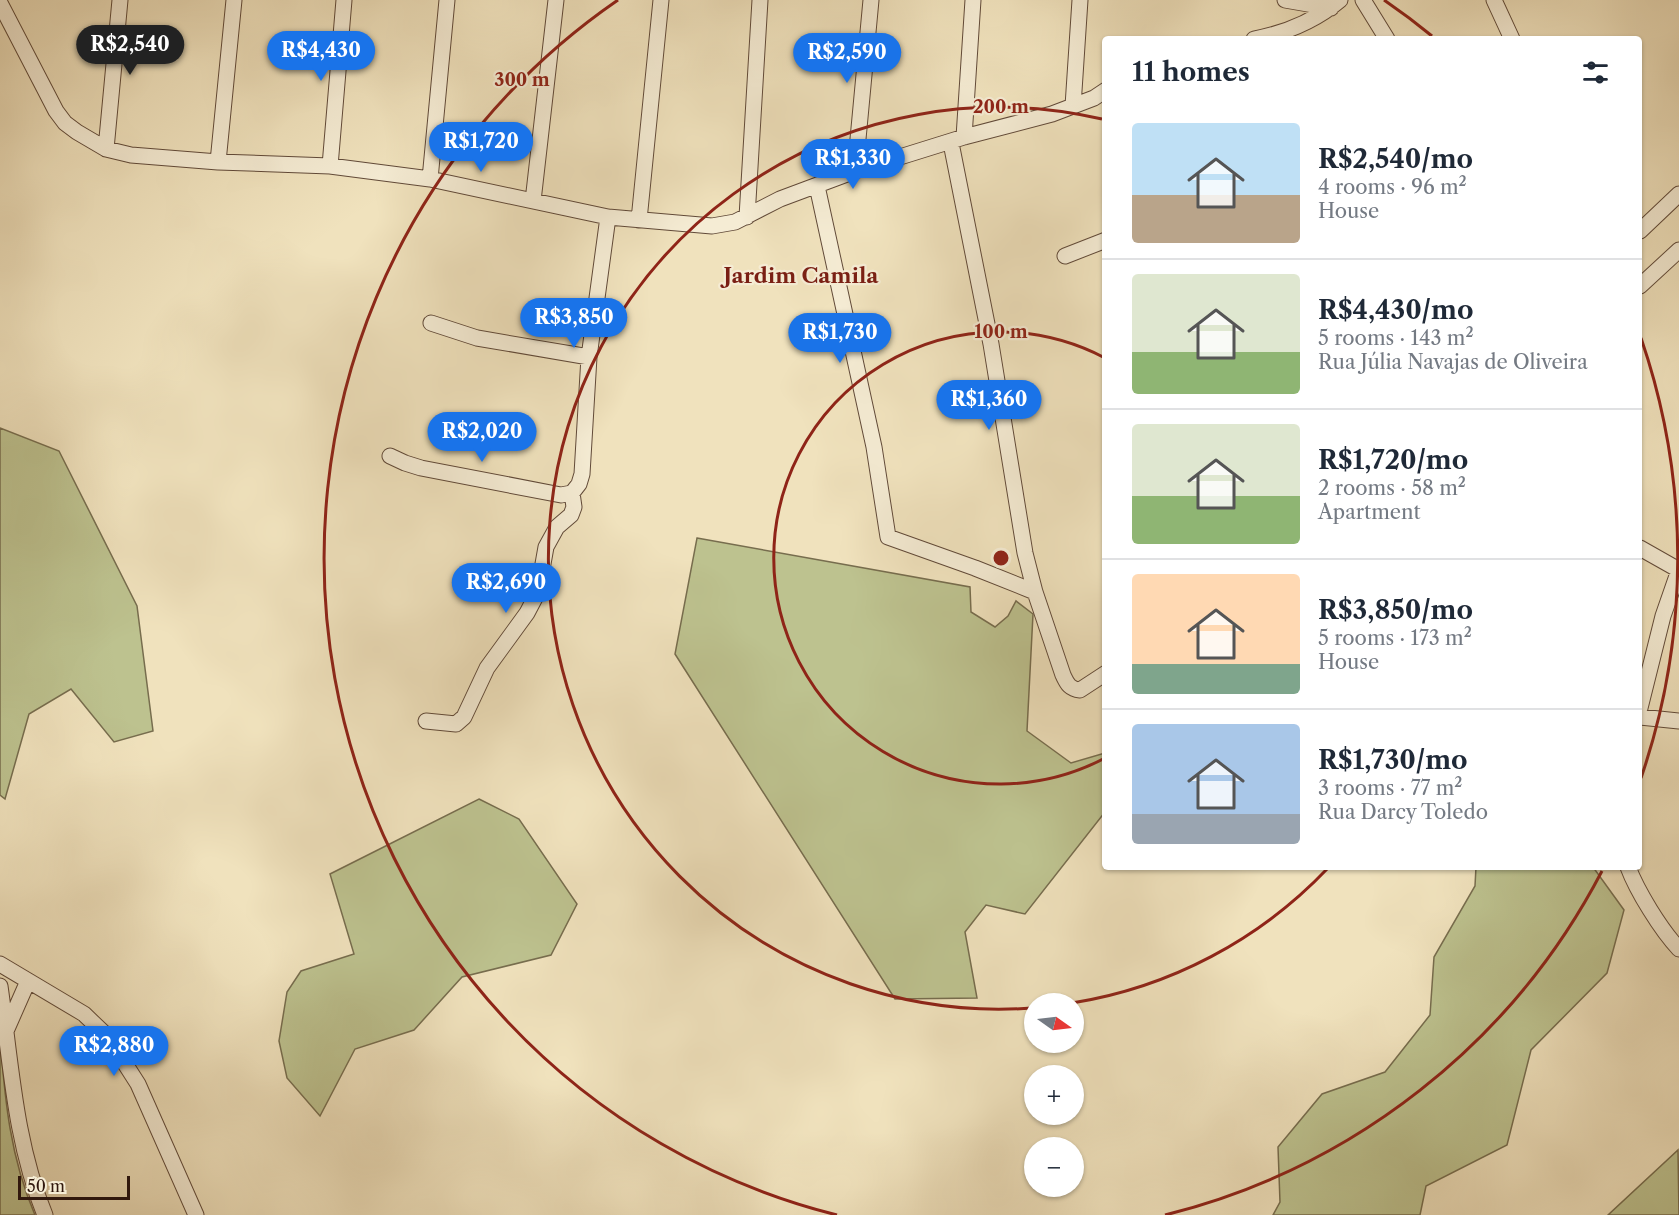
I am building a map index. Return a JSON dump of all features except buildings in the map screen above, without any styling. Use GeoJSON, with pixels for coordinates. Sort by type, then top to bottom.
{"type":"FeatureCollection","features":[{"type":"Feature","properties":{"kind":"street"},"geometry":{"type":"LineString","coordinates":[[106,149],[120,0]]}},
{"type":"Feature","properties":{"kind":"street"},"geometry":{"type":"LineString","coordinates":[[218,162],[234,0]]}},
{"type":"Feature","properties":{"kind":"street"},"geometry":{"type":"LineString","coordinates":[[330,166],[344,0]]}},
{"type":"Feature","properties":{"kind":"street"},"geometry":{"type":"LineString","coordinates":[[430,180],[447,0]]}},
{"type":"Feature","properties":{"kind":"street"},"geometry":{"type":"LineString","coordinates":[[533,201],[556,0]]}},
{"type":"Feature","properties":{"kind":"street"},"geometry":{"type":"LineString","coordinates":[[639,220],[661,0]]}},
{"type":"Feature","properties":{"kind":"street"},"geometry":{"type":"LineString","coordinates":[[747,217],[760,0]]}},
{"type":"Feature","properties":{"kind":"street"},"geometry":{"type":"LineString","coordinates":[[855,171],[871,0]]}},
{"type":"Feature","properties":{"kind":"street"},"geometry":{"type":"LineString","coordinates":[[973,0],[958,140],[1025,553],[1035,592],[1067,684],[1075,690],[1080,690],[1102,676]]}},
{"type":"Feature","properties":{"kind":"street"},"geometry":{"type":"LineString","coordinates":[[1073,106],[1080,0]]}},
{"type":"Feature","properties":{"kind":"street"},"geometry":{"type":"LineString","coordinates":[[1285,0],[1335,4]]}},
{"type":"Feature","properties":{"kind":"street"},"geometry":{"type":"LineString","coordinates":[[1363,0],[1386,36]]}},
{"type":"Feature","properties":{"kind":"street"},"geometry":{"type":"LineString","coordinates":[[1494,0],[1511,36]]}},
{"type":"Feature","properties":{"kind":"street"},"geometry":{"type":"LineString","coordinates":[[0,3],[56,111],[65,123],[106,149],[131,155],[218,162],[330,166],[430,180],[608,217],[712,226],[735,222],[780,199],[855,171],[1052,114],[1102,93]]}},
{"type":"Feature","properties":{"kind":"street"},"geometry":{"type":"LineString","coordinates":[[1268,36],[1292,29],[1313,19],[1335,4]]}},
{"type":"Feature","properties":{"kind":"street"},"geometry":{"type":"LineString","coordinates":[[817,186],[874,447],[888,537],[1035,592]]}},
{"type":"Feature","properties":{"kind":"street"},"geometry":{"type":"LineString","coordinates":[[1642,229],[1679,194]]}},
{"type":"Feature","properties":{"kind":"street"},"geometry":{"type":"LineString","coordinates":[[390,456],[421,468],[561,495],[572,493],[579,484],[582,474],[590,357],[608,217]]}},
{"type":"Feature","properties":{"kind":"street"},"geometry":{"type":"LineString","coordinates":[[1065,256],[1102,242]]}},
{"type":"Feature","properties":{"kind":"street"},"geometry":{"type":"LineString","coordinates":[[1642,284],[1679,250]]}},
{"type":"Feature","properties":{"kind":"street"},"geometry":{"type":"LineString","coordinates":[[431,323],[477,338],[590,357]]}},
{"type":"Feature","properties":{"kind":"street"},"geometry":{"type":"LineString","coordinates":[[426,721],[456,724],[465,717],[487,668],[527,613],[538,592],[546,547],[557,527],[571,515],[574,507],[572,493]]}},
{"type":"Feature","properties":{"kind":"street"},"geometry":{"type":"LineString","coordinates":[[1642,549],[1679,570],[1663,616],[1642,700]]}},
{"type":"Feature","properties":{"kind":"street"},"geometry":{"type":"LineString","coordinates":[[1663,616],[1679,617]]}},
{"type":"Feature","properties":{"kind":"street"},"geometry":{"type":"LineString","coordinates":[[1642,717],[1679,722]]}},
{"type":"Feature","properties":{"kind":"street"},"geometry":{"type":"LineString","coordinates":[[1629,870],[1638,889],[1679,949]]}},
{"type":"Feature","properties":{"kind":"street"},"geometry":{"type":"LineString","coordinates":[[0,964],[84,1014],[113,1043],[138,1084],[196,1215]]}},
{"type":"Feature","properties":{"kind":"street"},"geometry":{"type":"LineString","coordinates":[[6,1031],[28,981]]}},
{"type":"Feature","properties":{"kind":"street"},"geometry":{"type":"LineString","coordinates":[[0,986],[19,1123],[34,1189],[45,1215]]}},
{"type":"Feature","properties":{"kind":"green space"},"geometry":{"type":"Polygon","coordinates":[[[0,428],[59,451],[137,606],[153,731],[114,742],[71,689],[29,714],[5,799],[0,795],[0,428]]]}},
{"type":"Feature","properties":{"kind":"green space"},"geometry":{"type":"Polygon","coordinates":[[[697,538],[970,587],[971,612],[995,627],[1008,616],[1016,601],[1033,614],[1027,731],[1071,763],[1102,754],[1102,816],[1025,914],[986,905],[965,932],[977,998],[895,999],[675,654],[697,538]]]}},
{"type":"Feature","properties":{"kind":"green space"},"geometry":{"type":"Polygon","coordinates":[[[479,799],[519,819],[577,904],[551,955],[462,977],[414,1030],[355,1049],[320,1116],[287,1078],[279,1041],[287,992],[301,971],[354,954],[330,874],[479,799]]]}},
{"type":"Feature","properties":{"kind":"green space"},"geometry":{"type":"Polygon","coordinates":[[[1476,870],[1595,870],[1624,910],[1607,973],[1531,1050],[1507,1145],[1426,1186],[1420,1215],[1273,1215],[1280,1202],[1278,1147],[1322,1094],[1385,1072],[1430,1015],[1434,957],[1475,886],[1476,870]]]}},
{"type":"Feature","properties":{"kind":"green space"},"geometry":{"type":"Polygon","coordinates":[[[0,1038],[14,1150],[35,1215],[0,1215],[0,1038]]]}},
{"type":"Feature","properties":{"kind":"green space"},"geometry":{"type":"Polygon","coordinates":[[[1678,1150],[1679,1215],[1608,1215],[1678,1150]]]}},
{"type":"Feature","properties":{"kind":"district","name":"Jardim Camila"},"geometry":{"type":"Point","coordinates":[801,275]}}]}
